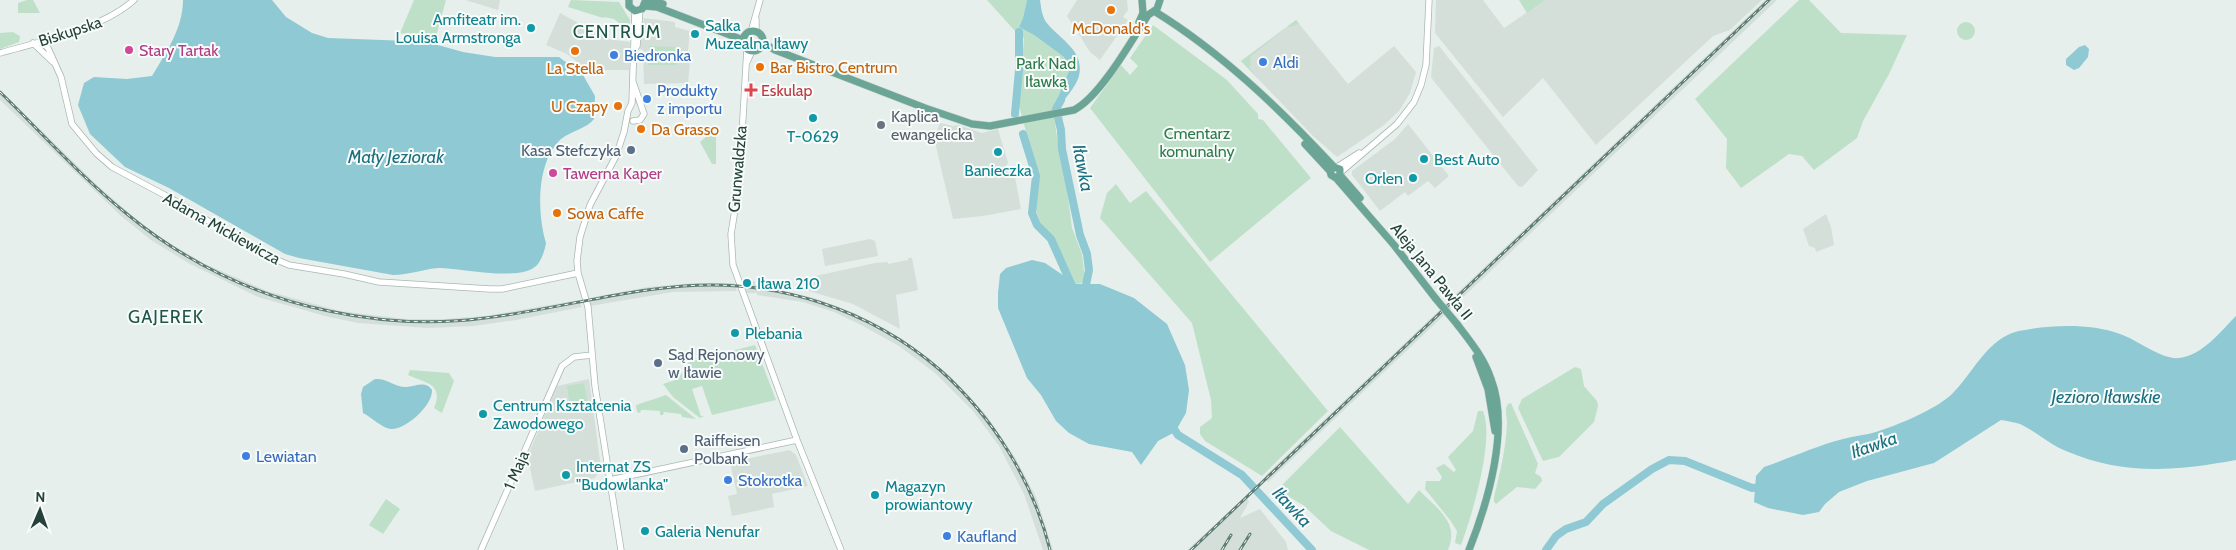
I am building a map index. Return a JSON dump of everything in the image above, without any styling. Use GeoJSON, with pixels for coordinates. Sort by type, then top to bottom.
{"type":"FeatureCollection","features":[{"type":"Feature","properties":{"kind":"main road"},"geometry":{"type":"LineString","coordinates":[[629,0],[629,6],[657,6],[749,35],[760,35],[761,45]]}},
{"type":"Feature","properties":{"kind":"main road"},"geometry":{"type":"LineString","coordinates":[[1127,47],[1142,16],[1142,2]]}},
{"type":"Feature","properties":{"kind":"main road","name":"Aleja Jana Pawła II"},"geometry":{"type":"LineString","coordinates":[[1142,2],[1244,78],[1278,111],[1368,208],[1378,225],[1457,324],[1481,358],[1494,387],[1499,413],[1497,442],[1480,518],[1469,550]]}},
{"type":"Feature","properties":{"kind":"main road"},"geometry":{"type":"LineString","coordinates":[[749,35],[750,50],[761,45],[913,104],[972,124],[990,126],[1074,110],[1088,101],[1160,3]]}},
{"type":"Feature","properties":{"kind":"main road","name":"Aleja Jana Pawła II"},"geometry":{"type":"LineString","coordinates":[[1160,3],[1184,33]]}},
{"type":"Feature","properties":{"kind":"street","name":"Biskupska"},"geometry":{"type":"LineString","coordinates":[[0,53],[108,19],[119,13],[134,0]]}},
{"type":"Feature","properties":{"kind":"street"},"geometry":{"type":"LineString","coordinates":[[749,35],[760,0]]}},
{"type":"Feature","properties":{"kind":"street"},"geometry":{"type":"LineString","coordinates":[[1336,172],[1397,124],[1408,111],[1418,93],[1426,64],[1429,0]]}},
{"type":"Feature","properties":{"kind":"street"},"geometry":{"type":"LineString","coordinates":[[621,550],[592,355],[588,308],[578,273],[580,237],[590,205],[616,156],[624,132],[631,119],[628,111],[632,106],[635,48],[643,5]]}},
{"type":"Feature","properties":{"kind":"street"},"geometry":{"type":"LineString","coordinates":[[48,48],[54,36]]}},
{"type":"Feature","properties":{"kind":"street","name":"Adama Mickiewicza"},"geometry":{"type":"LineString","coordinates":[[41,40],[48,48],[62,82],[72,124],[100,158],[112,167],[281,262],[392,284],[490,289],[502,289],[578,273]]}},
{"type":"Feature","properties":{"kind":"street","name":"Adama Mickiewicza"},"geometry":{"type":"LineString","coordinates":[[33,43],[54,63]]}},
{"type":"Feature","properties":{"kind":"street","name":"Grunwaldzka"},"geometry":{"type":"LineString","coordinates":[[750,50],[746,64],[739,185],[731,234],[735,274],[797,440],[841,550]]}},
{"type":"Feature","properties":{"kind":"street"},"geometry":{"type":"LineString","coordinates":[[631,119],[637,121],[643,117],[642,107],[633,82]]}},
{"type":"Feature","properties":{"kind":"street"},"geometry":{"type":"LineString","coordinates":[[632,106],[642,107]]}},
{"type":"Feature","properties":{"kind":"street","name":"1 Maja"},"geometry":{"type":"LineString","coordinates":[[481,550],[562,366],[574,357],[592,355]]}},
{"type":"Feature","properties":{"kind":"street"},"geometry":{"type":"LineString","coordinates":[[610,480],[797,440]]}},
{"type":"Feature","properties":{"kind":"shaded area"},"geometry":{"type":"Polygon","coordinates":[[[465,0],[500,0],[498,10],[465,0]]]}},
{"type":"Feature","properties":{"kind":"shaded area"},"geometry":{"type":"Polygon","coordinates":[[[1077,0],[1127,0],[1128,10],[1123,17],[1128,20],[1100,60],[1090,52],[1067,16],[1077,0]]]}},
{"type":"Feature","properties":{"kind":"shaded area"},"geometry":{"type":"Polygon","coordinates":[[[1436,0],[1483,0],[1504,28],[1545,0],[1762,0],[1730,30],[1713,36],[1596,145],[1543,78],[1503,117],[1435,33],[1436,0]]]}},
{"type":"Feature","properties":{"kind":"shaded area"},"geometry":{"type":"Polygon","coordinates":[[[1765,0],[1777,0],[1268,482],[1265,476],[1765,0]]]}},
{"type":"Feature","properties":{"kind":"shaded area"},"geometry":{"type":"Polygon","coordinates":[[[560,13],[608,39],[630,42],[629,70],[587,70],[567,54],[546,45],[560,13]]]}},
{"type":"Feature","properties":{"kind":"shaded area"},"geometry":{"type":"Polygon","coordinates":[[[644,18],[675,22],[675,27],[690,31],[688,51],[691,52],[688,83],[644,84],[643,50],[640,49],[644,18]]]}},
{"type":"Feature","properties":{"kind":"shaded area"},"geometry":{"type":"Polygon","coordinates":[[[1296,20],[1348,84],[1394,46],[1416,72],[1410,93],[1399,111],[1384,125],[1337,157],[1313,136],[1241,61],[1296,20]]]}},
{"type":"Feature","properties":{"kind":"shaded area"},"geometry":{"type":"Polygon","coordinates":[[[1439,46],[1538,170],[1522,187],[1518,186],[1431,77],[1434,48],[1439,46]]]}},
{"type":"Feature","properties":{"kind":"shaded area"},"geometry":{"type":"Polygon","coordinates":[[[0,90],[97,185],[138,221],[169,243],[205,264],[267,291],[340,311],[405,319],[485,316],[579,300],[582,307],[474,326],[428,328],[358,323],[325,316],[258,297],[190,264],[151,240],[121,216],[0,100],[0,90]]]}},
{"type":"Feature","properties":{"kind":"shaded area"},"geometry":{"type":"Polygon","coordinates":[[[940,123],[953,126],[958,125],[982,133],[998,129],[1008,163],[1004,169],[1014,172],[1021,209],[953,219],[934,138],[940,123]]]}},
{"type":"Feature","properties":{"kind":"shaded area"},"geometry":{"type":"Polygon","coordinates":[[[1408,124],[1449,176],[1435,188],[1428,181],[1408,196],[1405,192],[1380,211],[1352,175],[1352,171],[1395,139],[1408,124]]]}},
{"type":"Feature","properties":{"kind":"shaded area"},"geometry":{"type":"Polygon","coordinates":[[[1826,214],[1831,227],[1834,245],[1816,252],[1815,248],[1809,246],[1803,229],[1826,214]]]}},
{"type":"Feature","properties":{"kind":"shaded area"},"geometry":{"type":"Polygon","coordinates":[[[870,239],[875,241],[878,256],[825,266],[822,249],[870,239]]]}},
{"type":"Feature","properties":{"kind":"shaded area"},"geometry":{"type":"Polygon","coordinates":[[[908,258],[912,258],[918,290],[896,295],[900,329],[853,304],[809,291],[804,283],[811,277],[875,263],[888,262],[888,264],[908,260],[908,258]]]}},
{"type":"Feature","properties":{"kind":"shaded area"},"geometry":{"type":"Polygon","coordinates":[[[742,281],[755,281],[755,285],[814,298],[854,313],[904,340],[948,374],[986,415],[1016,459],[1037,499],[1053,550],[1043,550],[1024,494],[999,446],[973,411],[935,373],[899,346],[834,312],[803,302],[757,295],[757,293],[747,293],[742,281]]]}},
{"type":"Feature","properties":{"kind":"shaded area"},"geometry":{"type":"Polygon","coordinates":[[[695,283],[734,283],[737,291],[673,292],[590,306],[589,298],[648,287],[695,283]]]}},
{"type":"Feature","properties":{"kind":"shaded area"},"geometry":{"type":"Polygon","coordinates":[[[589,379],[601,468],[595,478],[535,491],[530,468],[524,465],[557,386],[589,379]]]}},
{"type":"Feature","properties":{"kind":"shaded area"},"geometry":{"type":"Polygon","coordinates":[[[790,450],[796,455],[808,486],[772,494],[774,507],[732,516],[728,496],[737,494],[730,462],[790,450]]]}},
{"type":"Feature","properties":{"kind":"shaded area"},"geometry":{"type":"Polygon","coordinates":[[[1246,496],[1249,502],[1240,518],[1260,509],[1286,542],[1288,550],[1187,550],[1246,496]]]}},
{"type":"Feature","properties":{"kind":"green space"},"geometry":{"type":"Polygon","coordinates":[[[33,0],[40,13],[18,13],[18,3],[33,0]]]}},
{"type":"Feature","properties":{"kind":"green space"},"geometry":{"type":"Polygon","coordinates":[[[414,0],[446,0],[435,40],[400,33],[414,0]]]}},
{"type":"Feature","properties":{"kind":"green space"},"geometry":{"type":"Polygon","coordinates":[[[571,0],[619,2],[630,20],[630,32],[614,19],[603,18],[568,7],[571,0]]]}},
{"type":"Feature","properties":{"kind":"green space","name":"Park Nad Iławką"},"geometry":{"type":"Polygon","coordinates":[[[987,0],[1027,0],[1019,27],[1034,35],[1064,57],[1069,71],[1053,109],[1066,180],[1072,228],[1082,254],[1085,279],[1082,283],[1076,284],[1070,280],[1051,236],[1041,225],[1035,208],[1037,174],[1019,105],[1024,38],[1015,31],[987,0]]]}},
{"type":"Feature","properties":{"kind":"green space"},"geometry":{"type":"Polygon","coordinates":[[[1519,0],[1545,0],[1527,13],[1519,0]]]}},
{"type":"Feature","properties":{"kind":"green space"},"geometry":{"type":"Polygon","coordinates":[[[1799,0],[1809,0],[1841,33],[1907,35],[1889,74],[1863,121],[1857,138],[1814,170],[1802,156],[1789,154],[1741,188],[1726,168],[1727,139],[1695,99],[1799,0]]]}},
{"type":"Feature","properties":{"kind":"green space"},"geometry":{"type":"Polygon","coordinates":[[[1296,20],[1299,23],[1287,27],[1250,57],[1251,64],[1249,67],[1258,79],[1241,61],[1296,20]]]}},
{"type":"Feature","properties":{"kind":"green space"},"geometry":{"type":"Polygon","coordinates":[[[1962,22],[1970,22],[1975,27],[1973,38],[1962,40],[1957,35],[1957,27],[1962,22]]]}},
{"type":"Feature","properties":{"kind":"green space","name":"Cmentarz komunalny"},"geometry":{"type":"Polygon","coordinates":[[[1153,25],[1227,80],[1258,114],[1258,119],[1263,120],[1311,178],[1210,262],[1090,108],[1121,65],[1130,75],[1138,66],[1130,58],[1153,25]]]}},
{"type":"Feature","properties":{"kind":"green space"},"geometry":{"type":"Polygon","coordinates":[[[13,32],[20,36],[19,42],[0,49],[0,33],[13,32]]]}},
{"type":"Feature","properties":{"kind":"green space"},"geometry":{"type":"Polygon","coordinates":[[[649,46],[678,47],[677,65],[648,65],[649,46]]]}},
{"type":"Feature","properties":{"kind":"green space"},"geometry":{"type":"Polygon","coordinates":[[[708,135],[716,136],[716,164],[712,164],[700,142],[708,135]]]}},
{"type":"Feature","properties":{"kind":"green space"},"geometry":{"type":"Polygon","coordinates":[[[1116,184],[1130,203],[1146,191],[1328,411],[1262,476],[1205,441],[1200,434],[1200,427],[1212,418],[1211,400],[1192,323],[1100,218],[1107,193],[1116,184]]]}},
{"type":"Feature","properties":{"kind":"green space"},"geometry":{"type":"Polygon","coordinates":[[[755,345],[776,400],[712,415],[702,386],[692,389],[701,416],[704,416],[700,418],[673,397],[663,384],[678,379],[689,362],[755,345]]]}},
{"type":"Feature","properties":{"kind":"green space"},"geometry":{"type":"Polygon","coordinates":[[[1575,367],[1581,369],[1584,386],[1597,401],[1598,406],[1594,422],[1559,457],[1543,461],[1518,408],[1522,399],[1575,367]]]}},
{"type":"Feature","properties":{"kind":"green space"},"geometry":{"type":"Polygon","coordinates":[[[410,370],[449,373],[454,381],[442,413],[434,408],[437,394],[435,389],[427,383],[408,375],[410,370]]]}},
{"type":"Feature","properties":{"kind":"green space"},"geometry":{"type":"Polygon","coordinates":[[[584,383],[589,409],[571,412],[567,386],[584,383]]]}},
{"type":"Feature","properties":{"kind":"green space"},"geometry":{"type":"Polygon","coordinates":[[[666,395],[696,419],[682,417],[681,414],[664,412],[663,415],[660,415],[660,411],[641,410],[640,413],[637,412],[636,405],[666,395]]]}},
{"type":"Feature","properties":{"kind":"green space"},"geometry":{"type":"Polygon","coordinates":[[[1511,403],[1538,464],[1535,473],[1541,477],[1542,481],[1535,489],[1517,487],[1496,504],[1494,497],[1506,432],[1506,408],[1511,403]]]}},
{"type":"Feature","properties":{"kind":"green space"},"geometry":{"type":"Polygon","coordinates":[[[1478,411],[1483,411],[1486,424],[1484,458],[1471,516],[1461,545],[1455,543],[1457,531],[1450,520],[1425,489],[1426,481],[1440,481],[1442,477],[1436,468],[1444,464],[1454,472],[1456,470],[1448,457],[1473,431],[1478,411]]]}},
{"type":"Feature","properties":{"kind":"green space"},"geometry":{"type":"Polygon","coordinates":[[[1340,427],[1408,504],[1419,490],[1439,510],[1449,524],[1451,531],[1448,550],[1369,550],[1331,531],[1303,505],[1277,490],[1340,427]]]}},
{"type":"Feature","properties":{"kind":"green space"},"geometry":{"type":"Polygon","coordinates":[[[386,499],[400,509],[383,534],[369,525],[386,499]]]}},
{"type":"Feature","properties":{"kind":"water","name":"Mały Jeziorak"},"geometry":{"type":"Polygon","coordinates":[[[183,0],[272,0],[286,17],[312,33],[328,38],[409,41],[434,44],[463,52],[495,57],[559,57],[583,75],[595,96],[594,119],[587,125],[561,139],[547,161],[543,174],[540,203],[546,243],[538,264],[530,270],[506,274],[439,268],[393,275],[299,258],[285,254],[169,188],[125,167],[90,134],[78,105],[84,83],[94,77],[127,79],[152,76],[177,30],[183,0]]]}},
{"type":"Feature","properties":{"kind":"water"},"geometry":{"type":"Polygon","coordinates":[[[1027,0],[1040,0],[1046,22],[1070,46],[1078,59],[1080,67],[1079,76],[1073,89],[1058,109],[1053,109],[1069,71],[1064,57],[1034,35],[1019,27],[1027,0]]]}},
{"type":"Feature","properties":{"kind":"water"},"geometry":{"type":"Polygon","coordinates":[[[2085,45],[2089,49],[2088,57],[2079,68],[2074,70],[2066,65],[2066,59],[2079,47],[2085,45]]]}},
{"type":"Feature","properties":{"kind":"water"},"geometry":{"type":"Polygon","coordinates":[[[1032,260],[1045,263],[1076,284],[1100,284],[1134,298],[1167,324],[1185,365],[1189,390],[1186,413],[1175,432],[1158,441],[1141,465],[1132,452],[1089,444],[1069,433],[1056,421],[1041,395],[1027,378],[998,308],[998,293],[1000,274],[1006,268],[1032,260]]]}},
{"type":"Feature","properties":{"kind":"water","name":"Jezioro Iławskie"},"geometry":{"type":"Polygon","coordinates":[[[2236,316],[2236,460],[2171,469],[2130,468],[2088,459],[2066,451],[2020,424],[2001,420],[1934,463],[1867,481],[1839,492],[1819,512],[1803,515],[1768,508],[1754,502],[1756,476],[1764,467],[1833,442],[1885,429],[1926,411],[1951,395],[1989,349],[2008,335],[2019,331],[2044,327],[2096,328],[2120,334],[2165,356],[2179,358],[2188,356],[2203,348],[2236,316]]]}},
{"type":"Feature","properties":{"kind":"water"},"geometry":{"type":"Polygon","coordinates":[[[375,379],[402,387],[426,385],[432,390],[431,396],[418,416],[404,425],[391,429],[380,425],[363,413],[361,394],[363,387],[375,379]]]}},
{"type":"Feature","properties":{"kind":"waterway","name":"Iławka"},"geometry":{"type":"LineString","coordinates":[[1015,114],[1019,70],[1019,32]]}},
{"type":"Feature","properties":{"kind":"waterway","name":"Iławka"},"geometry":{"type":"LineString","coordinates":[[1061,100],[1056,109],[1061,130],[1062,149],[1080,235],[1087,254],[1089,270],[1086,285],[1091,294]]}},
{"type":"Feature","properties":{"kind":"waterway","name":"Iławka"},"geometry":{"type":"LineString","coordinates":[[1023,134],[1036,176],[1032,213],[1037,225],[1051,239],[1072,286]]}},
{"type":"Feature","properties":{"kind":"waterway","name":"Iławka"},"geometry":{"type":"LineString","coordinates":[[1170,423],[1178,435],[1242,475],[1312,550]]}},
{"type":"Feature","properties":{"kind":"waterway","name":"Iławka"},"geometry":{"type":"LineString","coordinates":[[1546,550],[1556,536],[1566,529],[1586,522],[1603,504],[1652,469],[1669,460],[1685,461],[1752,488],[1766,487]]}},
{"type":"Feature","properties":{"kind":"railway"},"geometry":{"type":"LineString","coordinates":[[1191,550],[1769,0]]}},
{"type":"Feature","properties":{"kind":"railway"},"geometry":{"type":"LineString","coordinates":[[0,92],[110,200],[149,231],[197,262],[222,275],[274,296],[301,304],[368,318],[426,322],[510,315],[659,288],[719,285],[787,293],[820,302],[852,315],[883,330],[913,349],[940,370],[977,408],[994,429],[1022,475],[1043,524],[1050,550]]}},
{"type":"Feature","properties":{"kind":"railway"},"geometry":{"type":"LineString","coordinates":[[1240,550],[1250,534]]}},
{"type":"Feature","properties":{"kind":"railway"},"geometry":{"type":"LineString","coordinates":[[1222,550],[1231,535]]}},
{"type":"Feature","properties":{"kind":"place","name":"McDonald's"},"geometry":{"type":"Point","coordinates":[1111,10]}},
{"type":"Feature","properties":{"kind":"place","name":"Amfiteatr im. Louisa Armstronga"},"geometry":{"type":"Point","coordinates":[531,28]}},
{"type":"Feature","properties":{"kind":"place","name":"Salka Muzealna Iławy"},"geometry":{"type":"Point","coordinates":[695,34]}},
{"type":"Feature","properties":{"kind":"place","name":"Stary Tartak"},"geometry":{"type":"Point","coordinates":[129,50]}},
{"type":"Feature","properties":{"kind":"place","name":"La Stella"},"geometry":{"type":"Point","coordinates":[575,51]}},
{"type":"Feature","properties":{"kind":"place","name":"Biedronka"},"geometry":{"type":"Point","coordinates":[614,55]}},
{"type":"Feature","properties":{"kind":"place","name":"Aldi"},"geometry":{"type":"Point","coordinates":[1263,62]}},
{"type":"Feature","properties":{"kind":"place","name":"Bar Bistro Centrum"},"geometry":{"type":"Point","coordinates":[760,67]}},
{"type":"Feature","properties":{"kind":"place","name":"Eskulap"},"geometry":{"type":"Point","coordinates":[751,90]}},
{"type":"Feature","properties":{"kind":"place","name":"Produkty z importu"},"geometry":{"type":"Point","coordinates":[647,99]}},
{"type":"Feature","properties":{"kind":"place","name":"U Czapy"},"geometry":{"type":"Point","coordinates":[618,106]}},
{"type":"Feature","properties":{"kind":"place","name":"T-0629"},"geometry":{"type":"Point","coordinates":[813,118]}},
{"type":"Feature","properties":{"kind":"place","name":"Kaplica ewangelicka"},"geometry":{"type":"Point","coordinates":[881,125]}},
{"type":"Feature","properties":{"kind":"place","name":"Da Grasso"},"geometry":{"type":"Point","coordinates":[641,129]}},
{"type":"Feature","properties":{"kind":"place","name":"Kasa Stefczyka"},"geometry":{"type":"Point","coordinates":[631,150]}},
{"type":"Feature","properties":{"kind":"place","name":"Banieczka"},"geometry":{"type":"Point","coordinates":[998,152]}},
{"type":"Feature","properties":{"kind":"place","name":"Best Auto"},"geometry":{"type":"Point","coordinates":[1424,159]}},
{"type":"Feature","properties":{"kind":"place","name":"Tawerna Kaper"},"geometry":{"type":"Point","coordinates":[553,173]}},
{"type":"Feature","properties":{"kind":"place","name":"Orlen"},"geometry":{"type":"Point","coordinates":[1413,178]}},
{"type":"Feature","properties":{"kind":"place","name":"Sowa Caffe"},"geometry":{"type":"Point","coordinates":[557,213]}},
{"type":"Feature","properties":{"kind":"place","name":"Iława 210"},"geometry":{"type":"Point","coordinates":[747,283]}},
{"type":"Feature","properties":{"kind":"place","name":"Plebania"},"geometry":{"type":"Point","coordinates":[735,333]}},
{"type":"Feature","properties":{"kind":"place","name":"Sąd Rejonowy w Iławie"},"geometry":{"type":"Point","coordinates":[658,363]}},
{"type":"Feature","properties":{"kind":"place","name":"Centrum Kształcenia Zawodowego"},"geometry":{"type":"Point","coordinates":[483,414]}},
{"type":"Feature","properties":{"kind":"place","name":"Raiffeisen Polbank"},"geometry":{"type":"Point","coordinates":[684,449]}},
{"type":"Feature","properties":{"kind":"place","name":"Lewiatan"},"geometry":{"type":"Point","coordinates":[246,456]}},
{"type":"Feature","properties":{"kind":"place","name":"Internat ZS \"Budowlanka\""},"geometry":{"type":"Point","coordinates":[566,475]}},
{"type":"Feature","properties":{"kind":"place","name":"Stokrotka"},"geometry":{"type":"Point","coordinates":[728,480]}},
{"type":"Feature","properties":{"kind":"place","name":"Magazyn prowiantowy"},"geometry":{"type":"Point","coordinates":[875,495]}},
{"type":"Feature","properties":{"kind":"place","name":"Galeria Nenufar"},"geometry":{"type":"Point","coordinates":[645,531]}},
{"type":"Feature","properties":{"kind":"place","name":"Kaufland"},"geometry":{"type":"Point","coordinates":[947,536]}},
{"type":"Feature","properties":{"kind":"district","name":"CENTRUM"},"geometry":{"type":"Point","coordinates":[617,32]}},
{"type":"Feature","properties":{"kind":"district","name":"GAJEREK"},"geometry":{"type":"Point","coordinates":[166,317]}}]}
